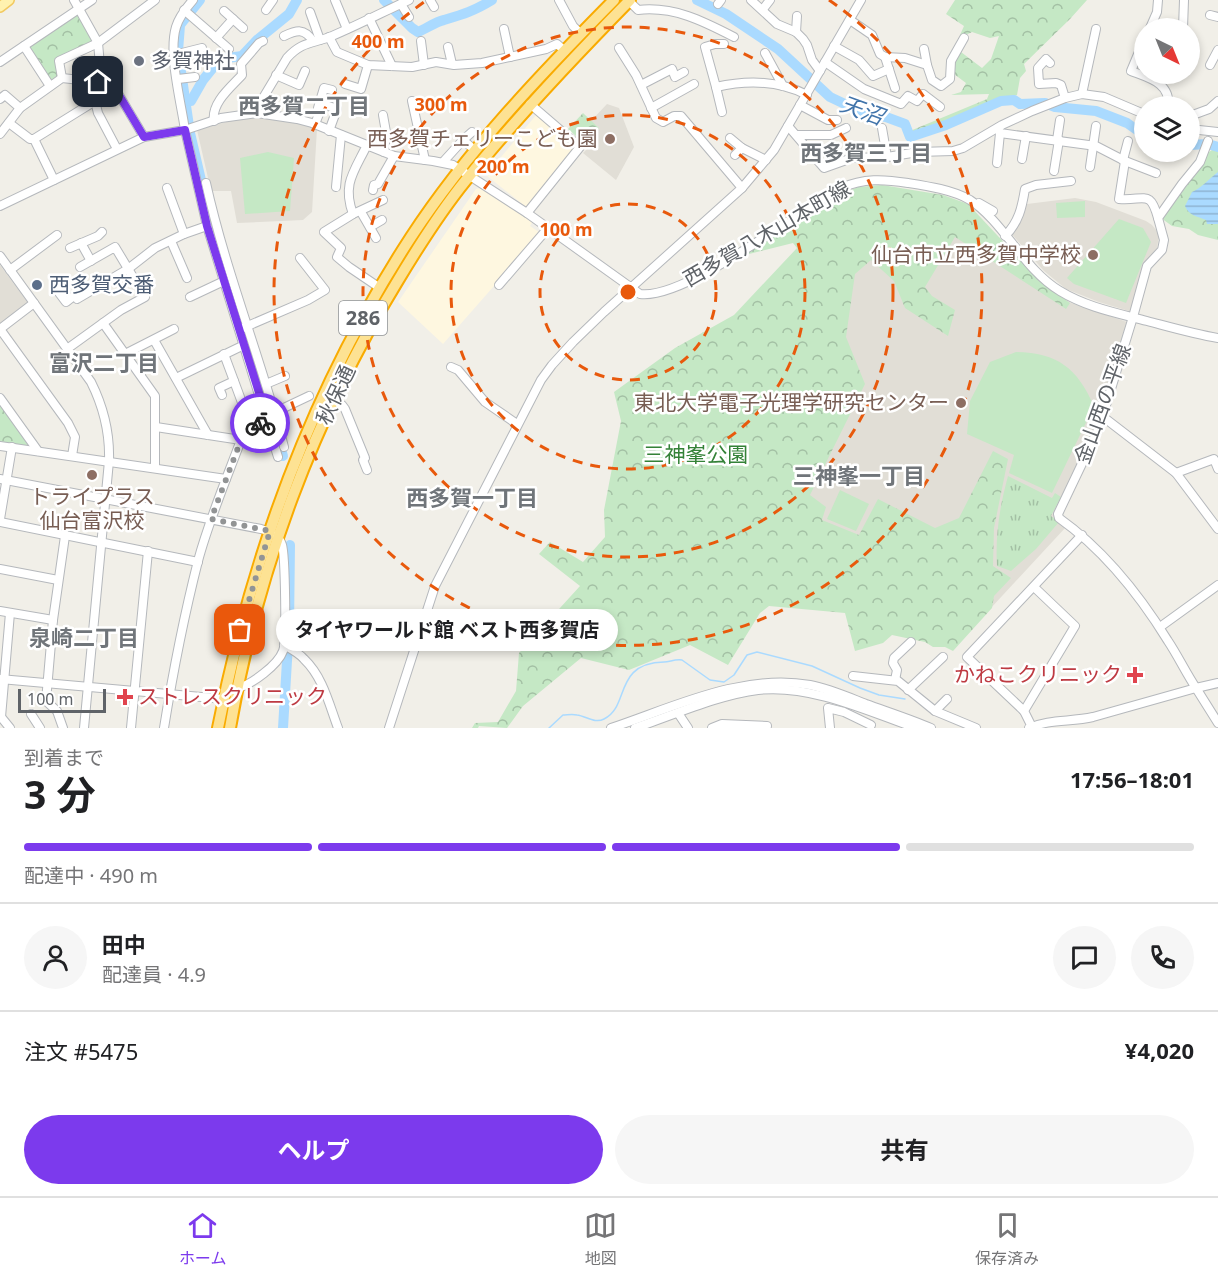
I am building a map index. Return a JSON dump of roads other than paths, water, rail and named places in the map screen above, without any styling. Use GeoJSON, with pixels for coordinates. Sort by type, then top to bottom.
{"type":"FeatureCollection","features":[{"type":"Feature","properties":{"kind":"highway","name":"秋保通"},"geometry":{"type":"LineString","coordinates":[[230,728],[274,534],[333,400],[377,314],[465,172],[473,147],[614,0]]}},
{"type":"Feature","properties":{"kind":"highway","name":"秋保通"},"geometry":{"type":"LineString","coordinates":[[218,728],[246,610],[274,534],[308,429],[334,372],[367,309],[411,237],[465,172],[630,1]]}},
{"type":"Feature","properties":{"kind":"main road"},"geometry":{"type":"LineString","coordinates":[[0,7],[9,0]]}},
{"type":"Feature","properties":{"kind":"street"},"geometry":{"type":"LineString","coordinates":[[74,0],[98,43],[100,64],[96,97],[98,113],[117,149]]}},
{"type":"Feature","properties":{"kind":"street"},"geometry":{"type":"LineString","coordinates":[[0,62],[92,0]]}},
{"type":"Feature","properties":{"kind":"street"},"geometry":{"type":"LineString","coordinates":[[62,78],[59,61],[98,43],[154,0]]}},
{"type":"Feature","properties":{"kind":"street"},"geometry":{"type":"LineString","coordinates":[[193,0],[175,29],[189,128],[244,328],[244,345],[284,447]]}},
{"type":"Feature","properties":{"kind":"street"},"geometry":{"type":"LineString","coordinates":[[266,10],[273,0]]}},
{"type":"Feature","properties":{"kind":"street"},"geometry":{"type":"LineString","coordinates":[[335,0],[347,29]]}},
{"type":"Feature","properties":{"kind":"street"},"geometry":{"type":"LineString","coordinates":[[254,113],[293,51],[409,0]]}},
{"type":"Feature","properties":{"kind":"street"},"geometry":{"type":"LineString","coordinates":[[559,0],[573,26],[581,34]]}},
{"type":"Feature","properties":{"kind":"street"},"geometry":{"type":"LineString","coordinates":[[751,0],[777,24],[796,32],[807,45],[816,78]]}},
{"type":"Feature","properties":{"kind":"street"},"geometry":{"type":"LineString","coordinates":[[763,9],[770,0]]}},
{"type":"Feature","properties":{"kind":"street"},"geometry":{"type":"LineString","coordinates":[[389,728],[435,586],[517,424],[552,365],[581,334],[742,188],[766,160],[861,0]]}},
{"type":"Feature","properties":{"kind":"street"},"geometry":{"type":"LineString","coordinates":[[1154,18],[1158,0]]}},
{"type":"Feature","properties":{"kind":"street"},"geometry":{"type":"LineString","coordinates":[[1183,18],[1184,0]]}},
{"type":"Feature","properties":{"kind":"street"},"geometry":{"type":"LineString","coordinates":[[630,1],[638,10],[654,8],[685,14],[734,37]]}},
{"type":"Feature","properties":{"kind":"street"},"geometry":{"type":"LineString","coordinates":[[395,6],[409,17]]}},
{"type":"Feature","properties":{"kind":"street"},"geometry":{"type":"LineString","coordinates":[[224,11],[243,28]]}},
{"type":"Feature","properties":{"kind":"street"},"geometry":{"type":"LineString","coordinates":[[187,12],[229,50]]}},
{"type":"Feature","properties":{"kind":"street"},"geometry":{"type":"LineString","coordinates":[[310,12],[316,40]]}},
{"type":"Feature","properties":{"kind":"street"},"geometry":{"type":"LineString","coordinates":[[796,32],[797,16]]}},
{"type":"Feature","properties":{"kind":"street"},"geometry":{"type":"LineString","coordinates":[[369,18],[392,66]]}},
{"type":"Feature","properties":{"kind":"street"},"geometry":{"type":"LineString","coordinates":[[216,38],[233,19]]}},
{"type":"Feature","properties":{"kind":"street"},"geometry":{"type":"LineString","coordinates":[[850,20],[872,35],[880,54],[885,57],[905,58],[927,65]]}},
{"type":"Feature","properties":{"kind":"street"},"geometry":{"type":"LineString","coordinates":[[504,29],[510,57]]}},
{"type":"Feature","properties":{"kind":"street"},"geometry":{"type":"LineString","coordinates":[[1082,94],[1096,29]]}},
{"type":"Feature","properties":{"kind":"street"},"geometry":{"type":"LineString","coordinates":[[284,36],[300,31],[316,40]]}},
{"type":"Feature","properties":{"kind":"street"},"geometry":{"type":"LineString","coordinates":[[329,37],[337,52],[368,65],[424,65],[436,62],[482,63],[546,49],[556,44],[565,51]]}},
{"type":"Feature","properties":{"kind":"street"},"geometry":{"type":"LineString","coordinates":[[924,49],[932,80],[941,86],[952,76],[951,61],[964,38]]}},
{"type":"Feature","properties":{"kind":"street"},"geometry":{"type":"LineString","coordinates":[[214,121],[213,114],[221,99],[242,75],[241,64],[263,41]]}},
{"type":"Feature","properties":{"kind":"street"},"geometry":{"type":"LineString","coordinates":[[421,41],[424,65]]}},
{"type":"Feature","properties":{"kind":"street"},"geometry":{"type":"LineString","coordinates":[[722,112],[705,47],[715,44],[724,45]]}},
{"type":"Feature","properties":{"kind":"street"},"geometry":{"type":"LineString","coordinates":[[24,46],[50,86]]}},
{"type":"Feature","properties":{"kind":"street"},"geometry":{"type":"LineString","coordinates":[[834,46],[859,60],[873,76],[889,69]]}},
{"type":"Feature","properties":{"kind":"street"},"geometry":{"type":"LineString","coordinates":[[448,47],[452,64]]}},
{"type":"Feature","properties":{"kind":"street"},"geometry":{"type":"LineString","coordinates":[[178,55],[202,48]]}},
{"type":"Feature","properties":{"kind":"street"},"geometry":{"type":"LineString","coordinates":[[620,48],[659,122],[674,116],[681,116],[742,188]]}},
{"type":"Feature","properties":{"kind":"street"},"geometry":{"type":"LineString","coordinates":[[1210,65],[1218,50]]}},
{"type":"Feature","properties":{"kind":"street"},"geometry":{"type":"LineString","coordinates":[[765,53],[783,86]]}},
{"type":"Feature","properties":{"kind":"street"},"geometry":{"type":"LineString","coordinates":[[885,57],[895,88]]}},
{"type":"Feature","properties":{"kind":"street"},"geometry":{"type":"LineString","coordinates":[[1050,63],[1046,59],[1038,68],[1039,84],[1056,83],[1061,86],[1065,98]]}},
{"type":"Feature","properties":{"kind":"street"},"geometry":{"type":"LineString","coordinates":[[825,62],[864,89],[901,104],[908,96],[917,101],[923,94],[940,107]]}},
{"type":"Feature","properties":{"kind":"street"},"geometry":{"type":"LineString","coordinates":[[345,84],[361,89],[368,65]]}},
{"type":"Feature","properties":{"kind":"street"},"geometry":{"type":"LineString","coordinates":[[641,85],[672,69],[675,77],[684,72]]}},
{"type":"Feature","properties":{"kind":"street"},"geometry":{"type":"LineString","coordinates":[[276,75],[299,85],[304,71]]}},
{"type":"Feature","properties":{"kind":"street"},"geometry":{"type":"LineString","coordinates":[[181,78],[195,77]]}},
{"type":"Feature","properties":{"kind":"street"},"geometry":{"type":"LineString","coordinates":[[0,134],[20,108],[62,78],[98,82]]}},
{"type":"Feature","properties":{"kind":"street"},"geometry":{"type":"LineString","coordinates":[[716,87],[752,81],[792,87],[807,94]]}},
{"type":"Feature","properties":{"kind":"street"},"geometry":{"type":"LineString","coordinates":[[651,108],[694,84]]}},
{"type":"Feature","properties":{"kind":"street"},"geometry":{"type":"LineString","coordinates":[[314,124],[324,88],[332,90]]}},
{"type":"Feature","properties":{"kind":"street"},"geometry":{"type":"LineString","coordinates":[[0,99],[6,94],[20,108]]}},
{"type":"Feature","properties":{"kind":"street"},"geometry":{"type":"LineString","coordinates":[[788,126],[824,168],[852,158],[953,151],[999,131],[1052,103],[1082,94],[1104,97],[1134,110]]}},
{"type":"Feature","properties":{"kind":"street"},"geometry":{"type":"LineString","coordinates":[[9,123],[30,139],[34,139],[96,97],[119,95],[144,137]]}},
{"type":"Feature","properties":{"kind":"street"},"geometry":{"type":"LineString","coordinates":[[412,101],[425,160]]}},
{"type":"Feature","properties":{"kind":"street"},"geometry":{"type":"LineString","coordinates":[[1200,112],[1209,109],[1218,101]]}},
{"type":"Feature","properties":{"kind":"street"},"geometry":{"type":"LineString","coordinates":[[314,124],[323,104],[337,109],[329,131]]}},
{"type":"Feature","properties":{"kind":"street"},"geometry":{"type":"LineString","coordinates":[[527,213],[580,147],[530,104]]}},
{"type":"Feature","properties":{"kind":"street"},"geometry":{"type":"LineString","coordinates":[[800,105],[828,120],[837,120]]}},
{"type":"Feature","properties":{"kind":"street"},"geometry":{"type":"LineString","coordinates":[[0,204],[144,137],[254,113],[297,119],[394,156],[443,162],[465,172],[632,288]]}},
{"type":"Feature","properties":{"kind":"street"},"geometry":{"type":"LineString","coordinates":[[383,115],[386,132],[384,152]]}},
{"type":"Feature","properties":{"kind":"street"},"geometry":{"type":"LineString","coordinates":[[1054,171],[1060,120]]}},
{"type":"Feature","properties":{"kind":"street"},"geometry":{"type":"LineString","coordinates":[[1090,167],[1096,126]]}},
{"type":"Feature","properties":{"kind":"street"},"geometry":{"type":"LineString","coordinates":[[797,135],[831,135],[846,128]]}},
{"type":"Feature","properties":{"kind":"street"},"geometry":{"type":"LineString","coordinates":[[882,128],[887,157]]}},
{"type":"Feature","properties":{"kind":"street"},"geometry":{"type":"LineString","coordinates":[[1200,130],[1218,132]]}},
{"type":"Feature","properties":{"kind":"street"},"geometry":{"type":"LineString","coordinates":[[999,131],[1093,146],[1156,173]]}},
{"type":"Feature","properties":{"kind":"street"},"geometry":{"type":"LineString","coordinates":[[997,163],[999,131]]}},
{"type":"Feature","properties":{"kind":"street"},"geometry":{"type":"LineString","coordinates":[[443,162],[471,132]]}},
{"type":"Feature","properties":{"kind":"street"},"geometry":{"type":"LineString","coordinates":[[336,187],[341,135]]}},
{"type":"Feature","properties":{"kind":"street"},"geometry":{"type":"LineString","coordinates":[[1022,159],[1026,136]]}},
{"type":"Feature","properties":{"kind":"street"},"geometry":{"type":"LineString","coordinates":[[730,138],[742,148],[766,160]]}},
{"type":"Feature","properties":{"kind":"street"},"geometry":{"type":"LineString","coordinates":[[34,139],[54,180]]}},
{"type":"Feature","properties":{"kind":"street"},"geometry":{"type":"LineString","coordinates":[[464,140],[473,147]]}},
{"type":"Feature","properties":{"kind":"street"},"geometry":{"type":"LineString","coordinates":[[1128,141],[1119,199],[1134,200],[1145,197],[1155,205],[1158,218]]}},
{"type":"Feature","properties":{"kind":"street"},"geometry":{"type":"LineString","coordinates":[[1158,218],[1182,183],[1200,162],[1208,141]]}},
{"type":"Feature","properties":{"kind":"street"},"geometry":{"type":"LineString","coordinates":[[367,146],[348,182],[348,198],[376,238]]}},
{"type":"Feature","properties":{"kind":"street"},"geometry":{"type":"LineString","coordinates":[[735,155],[742,148]]}},
{"type":"Feature","properties":{"kind":"street"},"geometry":{"type":"LineString","coordinates":[[373,190],[394,156]]}},
{"type":"Feature","properties":{"kind":"street","name":"西多賀八木山本町線"},"geometry":{"type":"LineString","coordinates":[[632,288],[640,294],[651,295],[720,266],[829,195],[854,182],[880,179],[915,184],[968,199],[1039,274],[1059,290],[1098,308],[1218,338]]}},
{"type":"Feature","properties":{"kind":"street"},"geometry":{"type":"LineString","coordinates":[[1005,236],[1021,214],[1025,189],[1036,184],[1071,181]]}},
{"type":"Feature","properties":{"kind":"street"},"geometry":{"type":"LineString","coordinates":[[203,184],[207,226],[219,255],[224,281],[266,384],[278,456]]}},
{"type":"Feature","properties":{"kind":"street"},"geometry":{"type":"LineString","coordinates":[[167,188],[184,234]]}},
{"type":"Feature","properties":{"kind":"street"},"geometry":{"type":"LineString","coordinates":[[380,288],[337,257],[341,248],[324,232],[383,200]]}},
{"type":"Feature","properties":{"kind":"street"},"geometry":{"type":"LineString","coordinates":[[976,205],[978,203],[993,211]]}},
{"type":"Feature","properties":{"kind":"street","name":"金山西の平線"},"geometry":{"type":"LineString","coordinates":[[1158,218],[1164,240],[1162,250],[1147,266],[1099,428],[1058,514],[1059,518],[1119,571],[1160,627],[1218,723]]}},
{"type":"Feature","properties":{"kind":"street"},"geometry":{"type":"LineString","coordinates":[[370,227],[382,220]]}},
{"type":"Feature","properties":{"kind":"street"},"geometry":{"type":"LineString","coordinates":[[54,286],[66,302],[75,296],[77,299],[128,269],[155,249],[184,234],[207,226]]}},
{"type":"Feature","properties":{"kind":"street"},"geometry":{"type":"LineString","coordinates":[[499,285],[548,228]]}},
{"type":"Feature","properties":{"kind":"street"},"geometry":{"type":"LineString","coordinates":[[70,248],[102,232]]}},
{"type":"Feature","properties":{"kind":"street"},"geometry":{"type":"LineString","coordinates":[[10,270],[57,236]]}},
{"type":"Feature","properties":{"kind":"street"},"geometry":{"type":"LineString","coordinates":[[171,241],[187,278]]}},
{"type":"Feature","properties":{"kind":"street"},"geometry":{"type":"LineString","coordinates":[[81,243],[91,261]]}},
{"type":"Feature","properties":{"kind":"street"},"geometry":{"type":"LineString","coordinates":[[67,349],[121,310],[145,297],[114,247],[80,267]]}},
{"type":"Feature","properties":{"kind":"street"},"geometry":{"type":"LineString","coordinates":[[0,256],[91,382],[109,434],[109,460],[84,728]]}},
{"type":"Feature","properties":{"kind":"street"},"geometry":{"type":"LineString","coordinates":[[244,328],[308,300],[325,290],[300,258]]}},
{"type":"Feature","properties":{"kind":"street"},"geometry":{"type":"LineString","coordinates":[[190,297],[224,281]]}},
{"type":"Feature","properties":{"kind":"street"},"geometry":{"type":"LineString","coordinates":[[34,303],[0,329],[68,423],[75,437],[72,456]]}},
{"type":"Feature","properties":{"kind":"street"},"geometry":{"type":"LineString","coordinates":[[103,323],[155,396],[154,468]]}},
{"type":"Feature","properties":{"kind":"street"},"geometry":{"type":"LineString","coordinates":[[125,354],[174,329]]}},
{"type":"Feature","properties":{"kind":"street"},"geometry":{"type":"LineString","coordinates":[[154,340],[208,435]]}},
{"type":"Feature","properties":{"kind":"street"},"geometry":{"type":"LineString","coordinates":[[177,378],[244,345]]}},
{"type":"Feature","properties":{"kind":"street"},"geometry":{"type":"LineString","coordinates":[[224,354],[247,417]]}},
{"type":"Feature","properties":{"kind":"street"},"geometry":{"type":"LineString","coordinates":[[451,367],[458,370],[485,402],[517,424]]}},
{"type":"Feature","properties":{"kind":"street"},"geometry":{"type":"LineString","coordinates":[[266,384],[285,376]]}},
{"type":"Feature","properties":{"kind":"street"},"geometry":{"type":"LineString","coordinates":[[222,395],[219,388],[234,381]]}},
{"type":"Feature","properties":{"kind":"street"},"geometry":{"type":"LineString","coordinates":[[165,728],[198,562],[211,519],[241,440],[248,428],[309,396]]}},
{"type":"Feature","properties":{"kind":"street"},"geometry":{"type":"LineString","coordinates":[[0,398],[38,451]]}},
{"type":"Feature","properties":{"kind":"street"},"geometry":{"type":"LineString","coordinates":[[333,400],[345,409],[367,470]]}},
{"type":"Feature","properties":{"kind":"street"},"geometry":{"type":"LineString","coordinates":[[1102,416],[1176,473],[1218,529]]}},
{"type":"Feature","properties":{"kind":"street"},"geometry":{"type":"LineString","coordinates":[[156,427],[241,440]]}},
{"type":"Feature","properties":{"kind":"street"},"geometry":{"type":"LineString","coordinates":[[0,446],[109,460],[226,479]]}},
{"type":"Feature","properties":{"kind":"street"},"geometry":{"type":"LineString","coordinates":[[12,447],[4,479],[0,520],[64,536],[198,562]]}},
{"type":"Feature","properties":{"kind":"street"},"geometry":{"type":"LineString","coordinates":[[1176,473],[1214,459],[1218,469]]}},
{"type":"Feature","properties":{"kind":"street"},"geometry":{"type":"LineString","coordinates":[[4,479],[211,519],[274,534],[289,557],[288,647],[275,663],[248,685],[238,688]]}},
{"type":"Feature","properties":{"kind":"street"},"geometry":{"type":"LineString","coordinates":[[63,728],[57,711],[46,701],[53,620],[64,536]]}},
{"type":"Feature","properties":{"kind":"street"},"geometry":{"type":"LineString","coordinates":[[1082,536],[967,657],[1024,711],[1030,727],[1093,717],[1218,683]]}},
{"type":"Feature","properties":{"kind":"street"},"geometry":{"type":"LineString","coordinates":[[131,728],[148,551]]}},
{"type":"Feature","properties":{"kind":"street"},"geometry":{"type":"LineString","coordinates":[[0,569],[58,580]]}},
{"type":"Feature","properties":{"kind":"street"},"geometry":{"type":"LineString","coordinates":[[1160,627],[1218,585]]}},
{"type":"Feature","properties":{"kind":"street"},"geometry":{"type":"LineString","coordinates":[[1024,711],[1075,626],[1034,587]]}},
{"type":"Feature","properties":{"kind":"street"},"geometry":{"type":"LineString","coordinates":[[0,611],[53,620]]}},
{"type":"Feature","properties":{"kind":"street"},"geometry":{"type":"LineString","coordinates":[[10,613],[1,717],[10,728]]}},
{"type":"Feature","properties":{"kind":"street"},"geometry":{"type":"LineString","coordinates":[[895,680],[897,670],[893,663],[894,658],[910,642]]}},
{"type":"Feature","properties":{"kind":"street"},"geometry":{"type":"LineString","coordinates":[[288,647],[314,669],[338,728]]}},
{"type":"Feature","properties":{"kind":"street"},"geometry":{"type":"LineString","coordinates":[[908,690],[943,657]]}},
{"type":"Feature","properties":{"kind":"street"},"geometry":{"type":"LineString","coordinates":[[853,676],[895,680],[935,711],[976,728]]}},
{"type":"Feature","properties":{"kind":"street"},"geometry":{"type":"LineString","coordinates":[[3,679],[224,699]]}},
{"type":"Feature","properties":{"kind":"street"},"geometry":{"type":"LineString","coordinates":[[611,728],[724,690],[777,683],[828,689],[916,728]]}},
{"type":"Feature","properties":{"kind":"street"},"geometry":{"type":"LineString","coordinates":[[635,728],[656,725],[678,714],[739,693],[776,689],[811,693],[873,710],[882,710],[931,728]]}},
{"type":"Feature","properties":{"kind":"street"},"geometry":{"type":"LineString","coordinates":[[935,711],[947,699]]}},
{"type":"Feature","properties":{"kind":"street"},"geometry":{"type":"LineString","coordinates":[[830,728],[828,708],[844,712],[871,727],[873,710]]}},
{"type":"Feature","properties":{"kind":"street"},"geometry":{"type":"LineString","coordinates":[[31,714],[40,728]]}},
{"type":"Feature","properties":{"kind":"street"},"geometry":{"type":"LineString","coordinates":[[678,714],[688,728]]}},
{"type":"Feature","properties":{"kind":"street"},"geometry":{"type":"LineString","coordinates":[[712,728],[722,724],[768,726]]}},
{"type":"Feature","properties":{"kind":"water"},"geometry":{"type":"Polygon","coordinates":[[[1218,172],[1218,224],[1207,224],[1206,220],[1191,214],[1185,206],[1192,192],[1218,172]]]}},
{"type":"Feature","properties":{"kind":"waterway"},"geometry":{"type":"LineString","coordinates":[[200,0],[180,25],[178,51],[190,133],[213,232],[226,269]]}},
{"type":"Feature","properties":{"kind":"waterway","name":"天沼"},"geometry":{"type":"LineString","coordinates":[[185,99],[191,101],[203,80],[220,59],[242,56],[257,40],[289,14],[297,0]]}},
{"type":"Feature","properties":{"kind":"waterway","name":"天沼"},"geometry":{"type":"LineString","coordinates":[[384,0],[418,32],[437,22],[474,10],[492,0]]}},
{"type":"Feature","properties":{"kind":"waterway","name":"天沼"},"geometry":{"type":"LineString","coordinates":[[697,0],[726,14],[778,49],[830,97],[866,114],[886,117],[905,124],[910,137],[946,125],[1001,101],[1014,100],[1020,104],[1045,103],[1055,107],[1096,111],[1134,128]]}},
{"type":"Feature","properties":{"kind":"waterway","name":"天沼"},"geometry":{"type":"LineString","coordinates":[[1200,144],[1218,147]]}},
{"type":"Feature","properties":{"kind":"waterway"},"geometry":{"type":"LineString","coordinates":[[277,436],[283,456]]}},
{"type":"Feature","properties":{"kind":"waterway"},"geometry":{"type":"LineString","coordinates":[[283,728],[289,627],[290,545]]}},
{"type":"Feature","properties":{"kind":"waterway"},"geometry":{"type":"LineString","coordinates":[[549,728],[563,715],[577,715],[597,721],[604,719],[617,705],[629,677],[648,664],[682,660],[710,680],[724,682],[734,675],[747,655],[757,652],[812,666],[879,695],[905,699]]}},
{"type":"Feature","properties":{"kind":"place","name":"多賀神社"},"geometry":{"type":"Point","coordinates":[139,61]}},
{"type":"Feature","properties":{"kind":"place","name":"西多賀チェリーこども園"},"geometry":{"type":"Point","coordinates":[610,139]}},
{"type":"Feature","properties":{"kind":"place","name":"仙台市立西多賀中学校"},"geometry":{"type":"Point","coordinates":[1093,255]}},
{"type":"Feature","properties":{"kind":"place","name":"西多賀交番"},"geometry":{"type":"Point","coordinates":[37,285]}},
{"type":"Feature","properties":{"kind":"place","name":"東北大学電子光理学研究センター"},"geometry":{"type":"Point","coordinates":[961,403]}},
{"type":"Feature","properties":{"kind":"place","name":"トライプラス 仙台富沢校"},"geometry":{"type":"Point","coordinates":[92,475]}},
{"type":"Feature","properties":{"kind":"place","name":"タイヤワールド館 ベスト西多賀店"},"geometry":{"type":"Point","coordinates":[240,630]}},
{"type":"Feature","properties":{"kind":"place","name":"かねこクリニック"},"geometry":{"type":"Point","coordinates":[1135,675]}},
{"type":"Feature","properties":{"kind":"place","name":"ストレスクリニック"},"geometry":{"type":"Point","coordinates":[125,697]}},
{"type":"Feature","properties":{"kind":"district","name":"西多賀二丁目"},"geometry":{"type":"Point","coordinates":[304,106]}},
{"type":"Feature","properties":{"kind":"district","name":"西多賀三丁目"},"geometry":{"type":"Point","coordinates":[866,153]}},
{"type":"Feature","properties":{"kind":"district","name":"富沢二丁目"},"geometry":{"type":"Point","coordinates":[104,363]}},
{"type":"Feature","properties":{"kind":"district","name":"三神峯一丁目"},"geometry":{"type":"Point","coordinates":[859,476]}},
{"type":"Feature","properties":{"kind":"district","name":"西多賀一丁目"},"geometry":{"type":"Point","coordinates":[472,498]}},
{"type":"Feature","properties":{"kind":"district","name":"泉崎二丁目"},"geometry":{"type":"Point","coordinates":[84,638]}},
{"type":"Feature","properties":{"kind":"park label","name":"三神峯公園"},"geometry":{"type":"Point","coordinates":[696,455]}}]}
